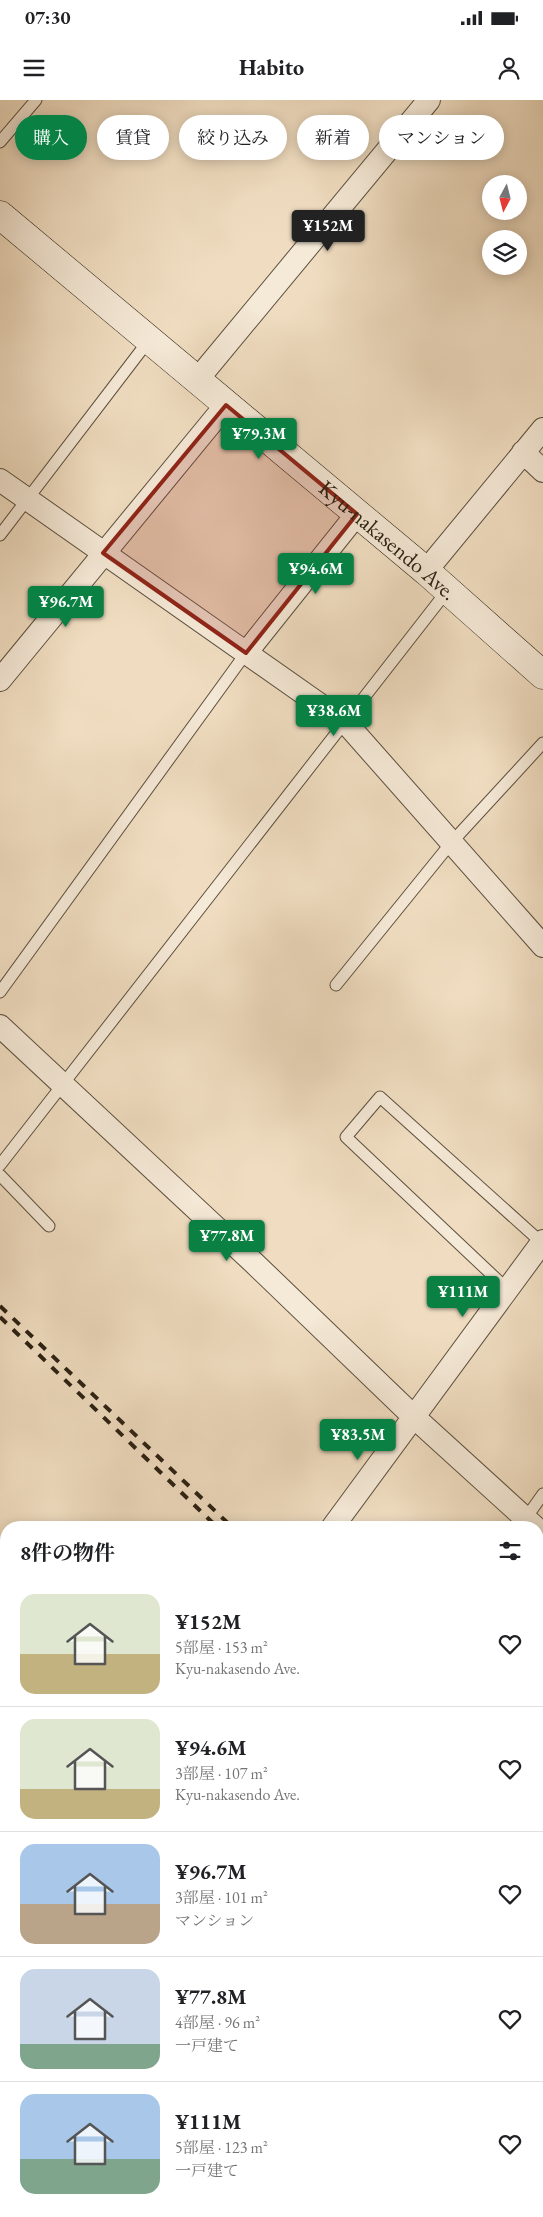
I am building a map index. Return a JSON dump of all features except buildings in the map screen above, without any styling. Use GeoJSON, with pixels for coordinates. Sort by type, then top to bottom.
{"type":"FeatureCollection","features":[{"type":"Feature","properties":{"kind":"main road","name":"Kyu-nakasendo Ave."},"geometry":{"type":"LineString","coordinates":[[0,215],[426,571],[543,675]]}},
{"type":"Feature","properties":{"kind":"street"},"geometry":{"type":"LineString","coordinates":[[197,380],[430,100]]}},
{"type":"Feature","properties":{"kind":"street"},"geometry":{"type":"LineString","coordinates":[[0,680],[226,405]]}},
{"type":"Feature","properties":{"kind":"street"},"geometry":{"type":"LineString","coordinates":[[426,571],[543,430]]}},
{"type":"Feature","properties":{"kind":"street"},"geometry":{"type":"LineString","coordinates":[[523,452],[543,471]]}},
{"type":"Feature","properties":{"kind":"street"},"geometry":{"type":"LineString","coordinates":[[0,480],[346,722],[543,946]]}},
{"type":"Feature","properties":{"kind":"street"},"geometry":{"type":"LineString","coordinates":[[246,653],[357,514]]}},
{"type":"Feature","properties":{"kind":"street"},"geometry":{"type":"LineString","coordinates":[[0,1026],[254,1262],[414,1417],[529,1521]]}},
{"type":"Feature","properties":{"kind":"street"},"geometry":{"type":"LineString","coordinates":[[337,1521],[542,1242]]}},
{"type":"Feature","properties":{"kind":"lane"},"geometry":{"type":"LineString","coordinates":[[0,142],[36,100]]}},
{"type":"Feature","properties":{"kind":"lane"},"geometry":{"type":"LineString","coordinates":[[0,535],[28,501],[149,340]]}},
{"type":"Feature","properties":{"kind":"lane"},"geometry":{"type":"LineString","coordinates":[[0,1165],[447,591]]}},
{"type":"Feature","properties":{"kind":"lane"},"geometry":{"type":"LineString","coordinates":[[0,992],[246,653]]}},
{"type":"Feature","properties":{"kind":"lane"},"geometry":{"type":"LineString","coordinates":[[336,985],[451,843],[543,743]]}},
{"type":"Feature","properties":{"kind":"lane"},"geometry":{"type":"LineString","coordinates":[[508,1289],[346,1137],[380,1097],[542,1242]]}},
{"type":"Feature","properties":{"kind":"lane"},"geometry":{"type":"LineString","coordinates":[[0,1175],[49,1226]]}},
{"type":"Feature","properties":{"kind":"lane"},"geometry":{"type":"LineString","coordinates":[[534,1521],[543,1494]]}},
{"type":"Feature","properties":{"kind":"highlighted area"},"geometry":{"type":"Polygon","coordinates":[[[226,405],[357,514],[246,653],[103,553],[226,405]]]}},
{"type":"Feature","properties":{"kind":"railway"},"geometry":{"type":"LineString","coordinates":[[0,1306],[226,1521]]}},
{"type":"Feature","properties":{"kind":"railway"},"geometry":{"type":"LineString","coordinates":[[0,1317],[211,1521]]}}]}
